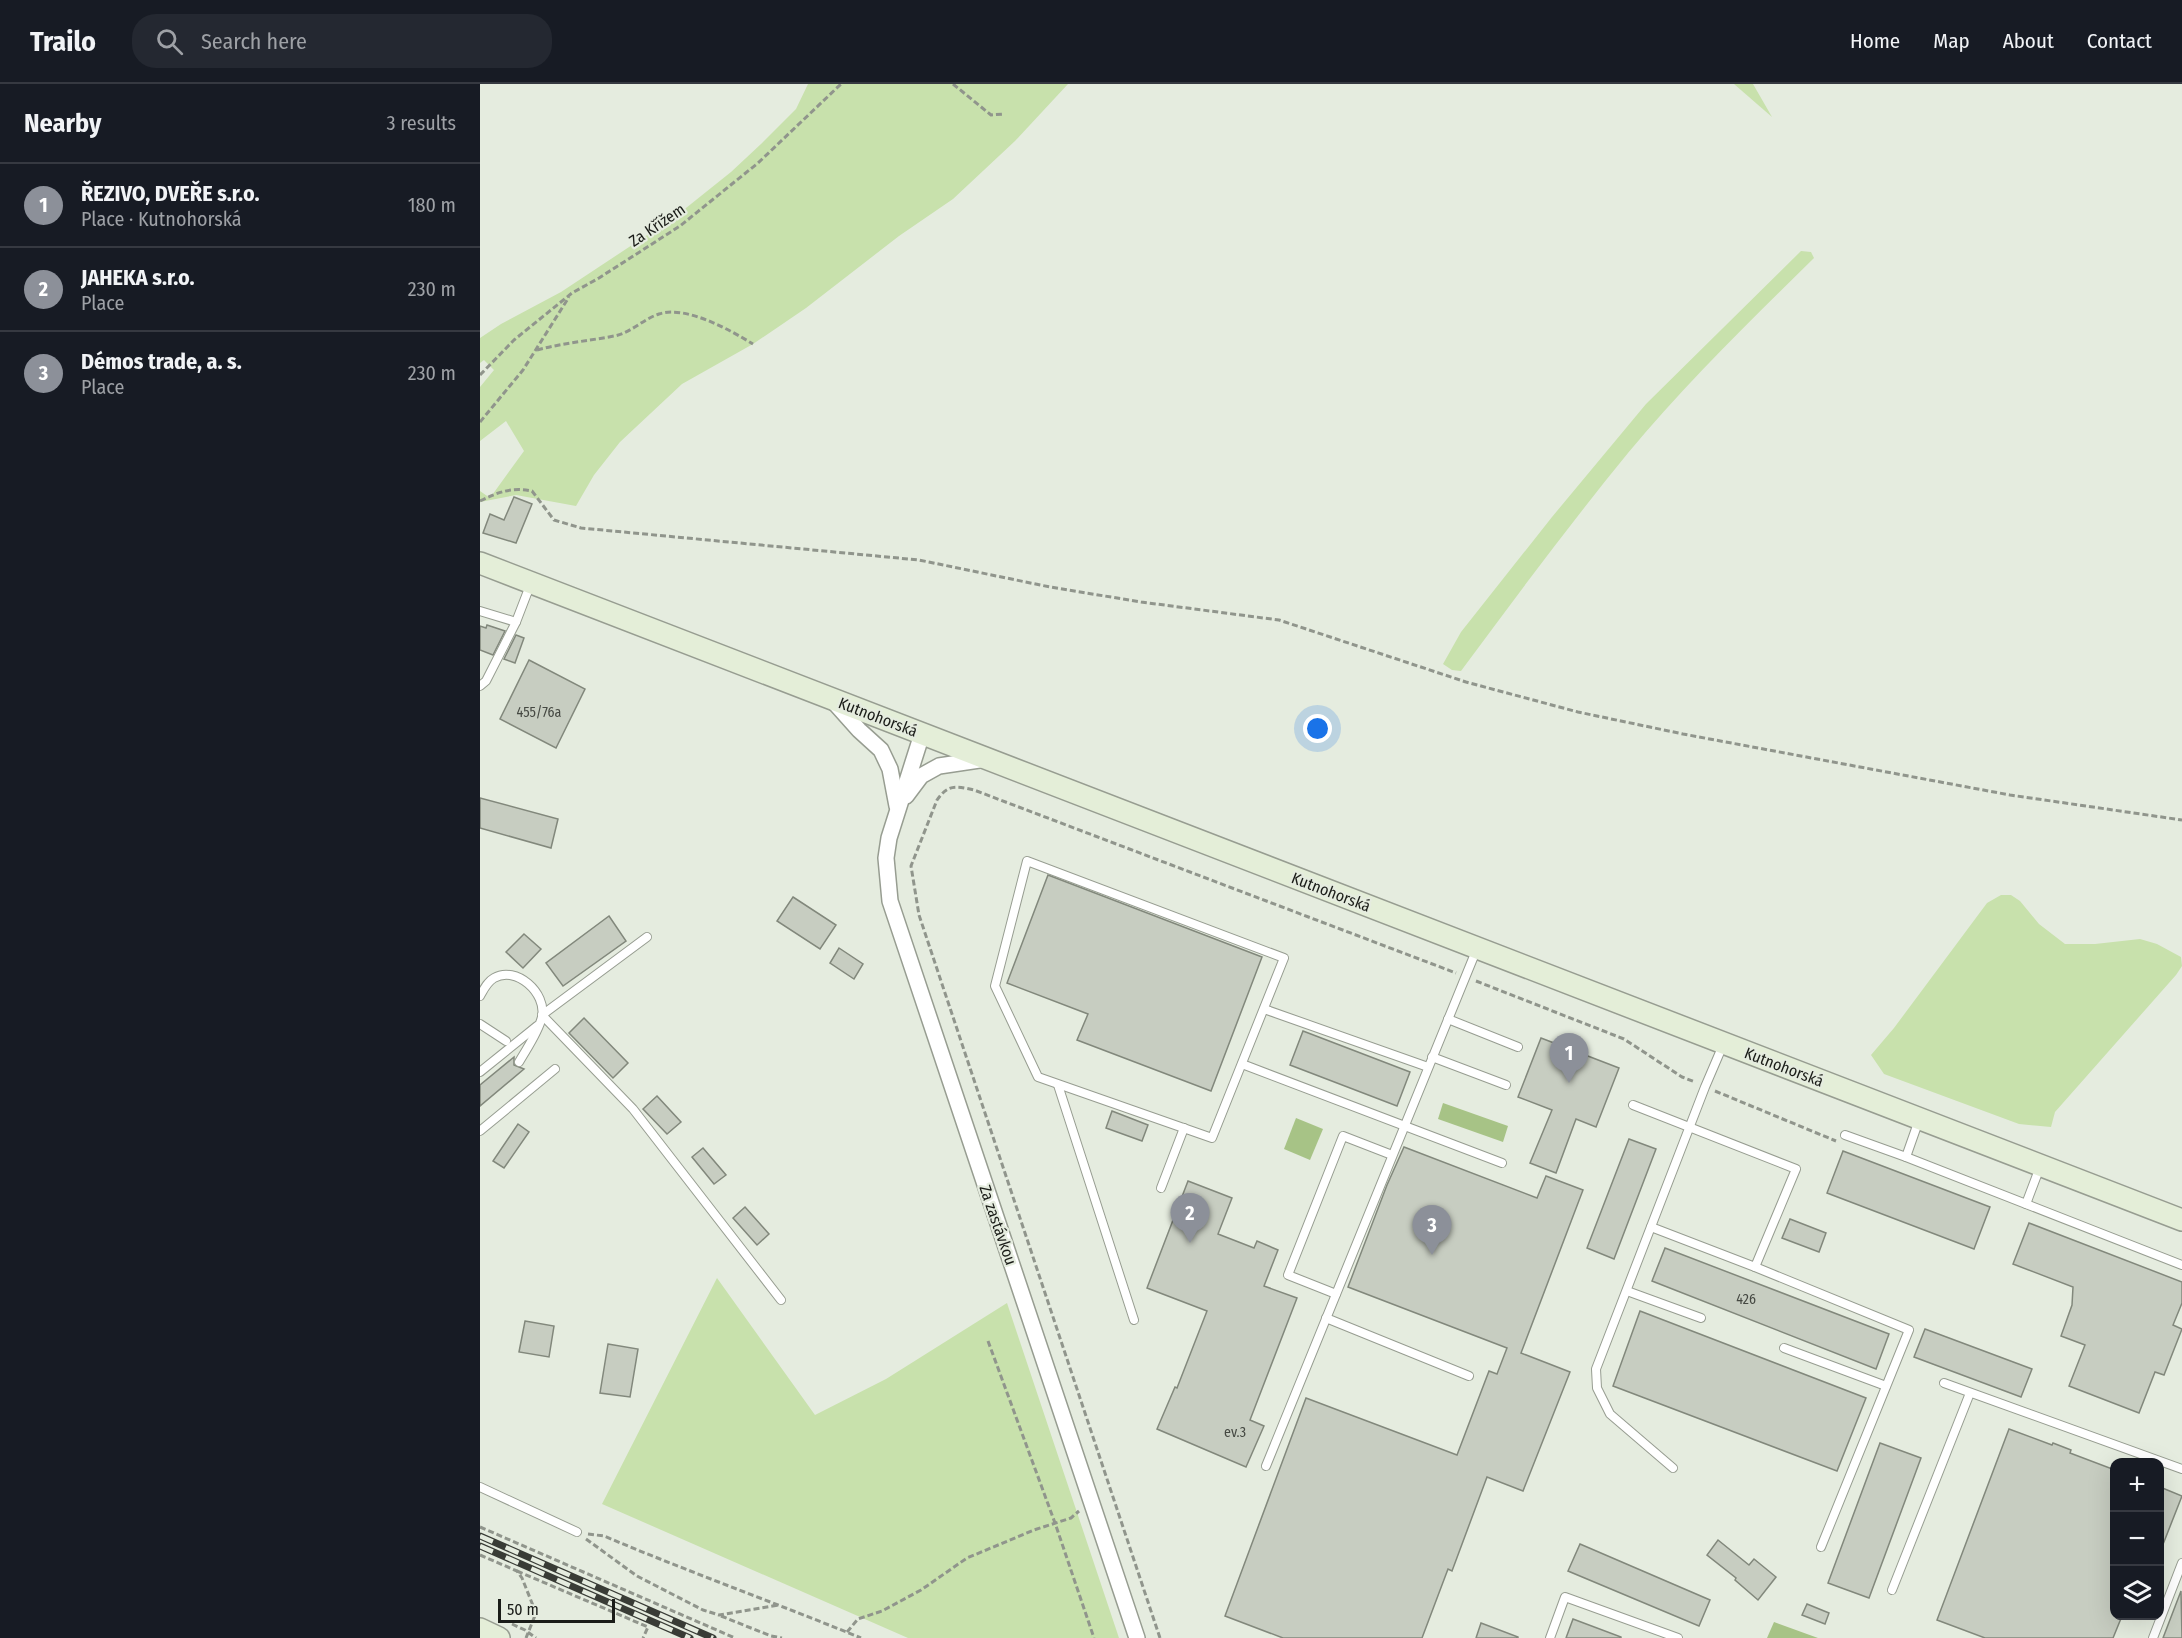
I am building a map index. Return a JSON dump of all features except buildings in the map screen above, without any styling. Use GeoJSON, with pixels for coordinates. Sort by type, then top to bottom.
{"type":"FeatureCollection","features":[{"type":"Feature","properties":{"kind":"main road","name":"Kutnohorská"},"geometry":{"type":"LineString","coordinates":[[480,563],[2182,1220]]}},
{"type":"Feature","properties":{"kind":"main road"},"geometry":{"type":"LineString","coordinates":[[480,1629],[499,1638]]}},
{"type":"Feature","properties":{"kind":"street","name":"Za zastávkou"},"geometry":{"type":"LineString","coordinates":[[832,699],[859,730],[881,750],[890,769],[898,808]]}},
{"type":"Feature","properties":{"kind":"street","name":"Za zastávkou"},"geometry":{"type":"LineString","coordinates":[[922,734],[889,838],[886,858],[890,901],[1137,1638]]}},
{"type":"Feature","properties":{"kind":"street","name":"Za zastávkou"},"geometry":{"type":"LineString","coordinates":[[898,808],[921,776],[939,766],[987,759]]}},
{"type":"Feature","properties":{"kind":"lane"},"geometry":{"type":"LineString","coordinates":[[480,686],[486,681],[516,622],[531,583]]}},
{"type":"Feature","properties":{"kind":"lane"},"geometry":{"type":"LineString","coordinates":[[480,610],[516,622]]}},
{"type":"Feature","properties":{"kind":"lane"},"geometry":{"type":"LineString","coordinates":[[1027,861],[1284,958],[1242,1064],[1212,1138],[1038,1077],[995,986],[1027,861]]}},
{"type":"Feature","properties":{"kind":"lane"},"geometry":{"type":"LineString","coordinates":[[519,1062],[542,1015],[647,937]]}},
{"type":"Feature","properties":{"kind":"lane"},"geometry":{"type":"LineString","coordinates":[[1266,1466],[1477,948]]}},
{"type":"Feature","properties":{"kind":"lane"},"geometry":{"type":"LineString","coordinates":[[480,996],[494,977],[506,975],[520,978],[530,984],[537,994],[542,1015],[633,1109],[781,1300]]}},
{"type":"Feature","properties":{"kind":"lane"},"geometry":{"type":"LineString","coordinates":[[1264,1009],[1428,1067]]}},
{"type":"Feature","properties":{"kind":"lane"},"geometry":{"type":"LineString","coordinates":[[1448,1019],[1518,1047]]}},
{"type":"Feature","properties":{"kind":"lane"},"geometry":{"type":"LineString","coordinates":[[480,1024],[506,1041]]}},
{"type":"Feature","properties":{"kind":"lane"},"geometry":{"type":"LineString","coordinates":[[480,1072],[538,1025]]}},
{"type":"Feature","properties":{"kind":"lane"},"geometry":{"type":"LineString","coordinates":[[1673,1468],[1610,1414],[1598,1388],[1596,1369],[1724,1043]]}},
{"type":"Feature","properties":{"kind":"lane"},"geometry":{"type":"LineString","coordinates":[[1432,1057],[1506,1085]]}},
{"type":"Feature","properties":{"kind":"lane"},"geometry":{"type":"LineString","coordinates":[[1242,1064],[1502,1163]]}},
{"type":"Feature","properties":{"kind":"lane"},"geometry":{"type":"LineString","coordinates":[[480,1131],[555,1069]]}},
{"type":"Feature","properties":{"kind":"lane"},"geometry":{"type":"LineString","coordinates":[[1058,1085],[1134,1320]]}},
{"type":"Feature","properties":{"kind":"lane"},"geometry":{"type":"LineString","coordinates":[[1633,1105],[1796,1168],[1755,1267]]}},
{"type":"Feature","properties":{"kind":"lane"},"geometry":{"type":"LineString","coordinates":[[1906,1157],[1920,1119]]}},
{"type":"Feature","properties":{"kind":"lane"},"geometry":{"type":"LineString","coordinates":[[1161,1188],[1184,1128]]}},
{"type":"Feature","properties":{"kind":"lane"},"geometry":{"type":"LineString","coordinates":[[1845,1135],[2182,1265]]}},
{"type":"Feature","properties":{"kind":"lane"},"geometry":{"type":"LineString","coordinates":[[1336,1294],[1288,1275],[1343,1136],[1392,1155]]}},
{"type":"Feature","properties":{"kind":"lane"},"geometry":{"type":"LineString","coordinates":[[2026,1204],[2041,1166]]}},
{"type":"Feature","properties":{"kind":"lane"},"geometry":{"type":"LineString","coordinates":[[1651,1227],[1909,1330],[1821,1547]]}},
{"type":"Feature","properties":{"kind":"lane"},"geometry":{"type":"LineString","coordinates":[[1627,1291],[1701,1318]]}},
{"type":"Feature","properties":{"kind":"lane"},"geometry":{"type":"LineString","coordinates":[[1326,1318],[1469,1376]]}},
{"type":"Feature","properties":{"kind":"lane"},"geometry":{"type":"LineString","coordinates":[[1784,1348],[1886,1386]]}},
{"type":"Feature","properties":{"kind":"lane"},"geometry":{"type":"LineString","coordinates":[[1944,1383],[2182,1469]]}},
{"type":"Feature","properties":{"kind":"lane"},"geometry":{"type":"LineString","coordinates":[[1892,1590],[1970,1393]]}},
{"type":"Feature","properties":{"kind":"lane"},"geometry":{"type":"LineString","coordinates":[[480,1487],[577,1532]]}},
{"type":"Feature","properties":{"kind":"lane"},"geometry":{"type":"LineString","coordinates":[[2153,1638],[2182,1563]]}},
{"type":"Feature","properties":{"kind":"lane"},"geometry":{"type":"LineString","coordinates":[[1550,1638],[1565,1597],[1678,1638]]}},
{"type":"Feature","properties":{"kind":"path","name":"Za Křížem"},"geometry":{"type":"LineString","coordinates":[[480,375],[514,340],[572,293],[680,226],[758,163],[841,84]]}},
{"type":"Feature","properties":{"kind":"path"},"geometry":{"type":"LineString","coordinates":[[953,84],[991,115],[1004,114]]}},
{"type":"Feature","properties":{"kind":"path"},"geometry":{"type":"LineString","coordinates":[[480,422],[505,394],[537,350],[572,293]]}},
{"type":"Feature","properties":{"kind":"path"},"geometry":{"type":"LineString","coordinates":[[537,350],[557,344],[621,334],[660,314],[673,312],[693,315],[753,344]]}},
{"type":"Feature","properties":{"kind":"path"},"geometry":{"type":"LineString","coordinates":[[480,501],[498,492],[518,488],[532,491],[554,520],[581,528],[919,560],[1141,603],[1279,620],[1466,682],[1578,712],[1999,793],[2182,820]]}},
{"type":"Feature","properties":{"kind":"path"},"geometry":{"type":"LineString","coordinates":[[1160,1638],[918,915],[911,866],[937,800],[943,791],[959,786],[974,790],[1465,977],[1624,1039],[1682,1077],[1835,1142],[1845,1135]]}},
{"type":"Feature","properties":{"kind":"path"},"geometry":{"type":"LineString","coordinates":[[988,1341],[1056,1523],[1094,1638]]}},
{"type":"Feature","properties":{"kind":"path"},"geometry":{"type":"LineString","coordinates":[[847,1632],[858,1619],[882,1611],[935,1582],[967,1558],[1034,1530],[1071,1518],[1091,1500]]}},
{"type":"Feature","properties":{"kind":"path"},"geometry":{"type":"LineString","coordinates":[[480,1527],[735,1638]]}},
{"type":"Feature","properties":{"kind":"path"},"geometry":{"type":"LineString","coordinates":[[577,1532],[604,1536],[706,1579],[780,1605],[847,1632],[851,1636],[861,1638]]}},
{"type":"Feature","properties":{"kind":"path"},"geometry":{"type":"LineString","coordinates":[[577,1532],[637,1576],[703,1610],[769,1637],[782,1638]]}},
{"type":"Feature","properties":{"kind":"path"},"geometry":{"type":"LineString","coordinates":[[480,1555],[648,1628],[643,1638]]}},
{"type":"Feature","properties":{"kind":"path"},"geometry":{"type":"LineString","coordinates":[[517,1571],[536,1613],[526,1631],[526,1638]]}},
{"type":"Feature","properties":{"kind":"path"},"geometry":{"type":"LineString","coordinates":[[719,1615],[780,1605]]}},
{"type":"Feature","properties":{"kind":"path"},"geometry":{"type":"LineString","coordinates":[[526,1631],[536,1638]]}},
{"type":"Feature","properties":{"kind":"shaded area"},"geometry":{"type":"Polygon","coordinates":[[[808,84],[1068,84],[1015,141],[953,199],[899,236],[806,308],[753,344],[682,384],[620,442],[594,475],[576,506],[516,495],[480,502],[480,491],[490,498],[524,451],[506,421],[480,441],[480,387],[494,370],[484,360],[480,363],[480,338],[501,324],[561,292],[676,216],[731,172],[796,109],[808,84]]]}},
{"type":"Feature","properties":{"kind":"shaded area"},"geometry":{"type":"Polygon","coordinates":[[[1734,84],[1753,84],[1772,117],[1734,84]]]}},
{"type":"Feature","properties":{"kind":"shaded area"},"geometry":{"type":"Polygon","coordinates":[[[1801,251],[1811,252],[1814,258],[1718,353],[1650,427],[1564,534],[1461,671],[1452,670],[1443,664],[1461,632],[1646,404],[1801,251]]]}},
{"type":"Feature","properties":{"kind":"shaded area"},"geometry":{"type":"Polygon","coordinates":[[[2001,895],[2011,895],[2020,901],[2039,924],[2065,944],[2095,944],[2140,939],[2157,944],[2181,957],[2182,966],[2176,975],[2055,1112],[2051,1127],[2019,1124],[1884,1074],[1871,1055],[1894,1028],[1987,903],[2001,895]]]}},
{"type":"Feature","properties":{"kind":"shaded area"},"geometry":{"type":"Polygon","coordinates":[[[1443,1103],[1508,1126],[1503,1142],[1438,1119],[1443,1103]]]}},
{"type":"Feature","properties":{"kind":"shaded area"},"geometry":{"type":"Polygon","coordinates":[[[1296,1118],[1323,1129],[1310,1160],[1284,1149],[1296,1118]]]}},
{"type":"Feature","properties":{"kind":"shaded area"},"geometry":{"type":"Polygon","coordinates":[[[717,1278],[815,1415],[886,1379],[1007,1303],[1119,1638],[908,1638],[602,1504],[717,1278]]]}},
{"type":"Feature","properties":{"kind":"shaded area"},"geometry":{"type":"Polygon","coordinates":[[[1774,1622],[1818,1638],[1767,1638],[1774,1622]]]}},
{"type":"Feature","properties":{"kind":"railway"},"geometry":{"type":"LineString","coordinates":[[480,1536],[713,1638]]}},
{"type":"Feature","properties":{"kind":"railway"},"geometry":{"type":"LineString","coordinates":[[480,1546],[690,1638]]}},
{"type":"Feature","properties":{"kind":"place","name":"ŘEZIVO, DVEŘE s.r.o."},"geometry":{"type":"Point","coordinates":[1569,1083]}},
{"type":"Feature","properties":{"kind":"place","name":"JAHEKA s.r.o."},"geometry":{"type":"Point","coordinates":[1190,1243]}},
{"type":"Feature","properties":{"kind":"place","name":"Démos trade, a. s."},"geometry":{"type":"Point","coordinates":[1432,1255]}}]}
